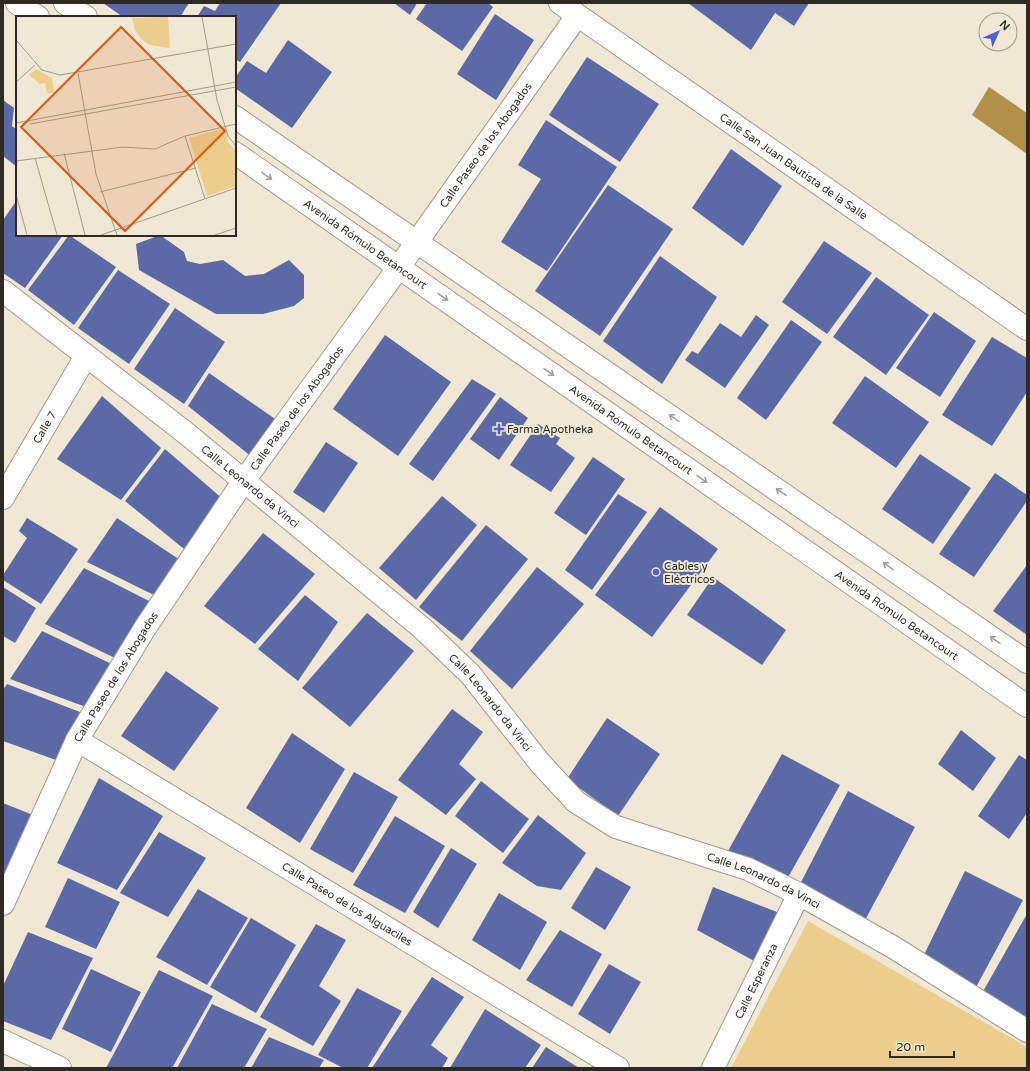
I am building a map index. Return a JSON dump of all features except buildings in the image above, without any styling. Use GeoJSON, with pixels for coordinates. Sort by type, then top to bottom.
{"type":"FeatureCollection","features":[{"type":"Feature","properties":{"kind":"street"},"geometry":{"type":"LineString","coordinates":[[17,3],[36,16]]}},
{"type":"Feature","properties":{"kind":"street"},"geometry":{"type":"LineString","coordinates":[[65,3],[84,16]]}},
{"type":"Feature","properties":{"kind":"street","name":"Calle Paseo de los Abogados"},"geometry":{"type":"LineString","coordinates":[[3,904],[77,740],[145,628],[243,482],[417,241],[569,9]]}},
{"type":"Feature","properties":{"kind":"street","name":"Calle San Juan Bautista de la Salle"},"geometry":{"type":"LineString","coordinates":[[569,9],[1027,329]]}},
{"type":"Feature","properties":{"kind":"street"},"geometry":{"type":"LineString","coordinates":[[236,118],[1027,662]]}},
{"type":"Feature","properties":{"kind":"street","name":"Avenida Rómulo Betancourt"},"geometry":{"type":"LineString","coordinates":[[236,154],[1027,706]]}},
{"type":"Feature","properties":{"kind":"street","name":"Calle Leonardo da Vinci"},"geometry":{"type":"LineString","coordinates":[[3,291],[187,434],[243,482],[422,628],[470,674],[540,763],[576,802],[616,827],[748,869],[799,894],[893,947],[1027,1031]]}},
{"type":"Feature","properties":{"kind":"street","name":"Calle 7"},"geometry":{"type":"LineString","coordinates":[[3,498],[86,356]]}},
{"type":"Feature","properties":{"kind":"street","name":"Calle Paseo de los Alguaciles"},"geometry":{"type":"LineString","coordinates":[[77,740],[618,1068]]}},
{"type":"Feature","properties":{"kind":"street","name":"Calle Esperanza"},"geometry":{"type":"LineString","coordinates":[[713,1068],[799,894]]}},
{"type":"Feature","properties":{"kind":"street"},"geometry":{"type":"LineString","coordinates":[[3,1041],[60,1068]]}},
{"type":"Feature","properties":{"kind":"shaded area"},"geometry":{"type":"Polygon","coordinates":[[[989,87],[1027,113],[1027,154],[972,115],[989,87]]]}},
{"type":"Feature","properties":{"kind":"shaded area"},"geometry":{"type":"Polygon","coordinates":[[[808,921],[1027,1047],[1027,1068],[731,1068],[808,921]]]}},
{"type":"Feature","properties":{"kind":"place","name":"Farma Apotheka"},"geometry":{"type":"Point","coordinates":[499,429]}},
{"type":"Feature","properties":{"kind":"place","name":"Cables y Eléctricos"},"geometry":{"type":"Point","coordinates":[656,572]}}]}
